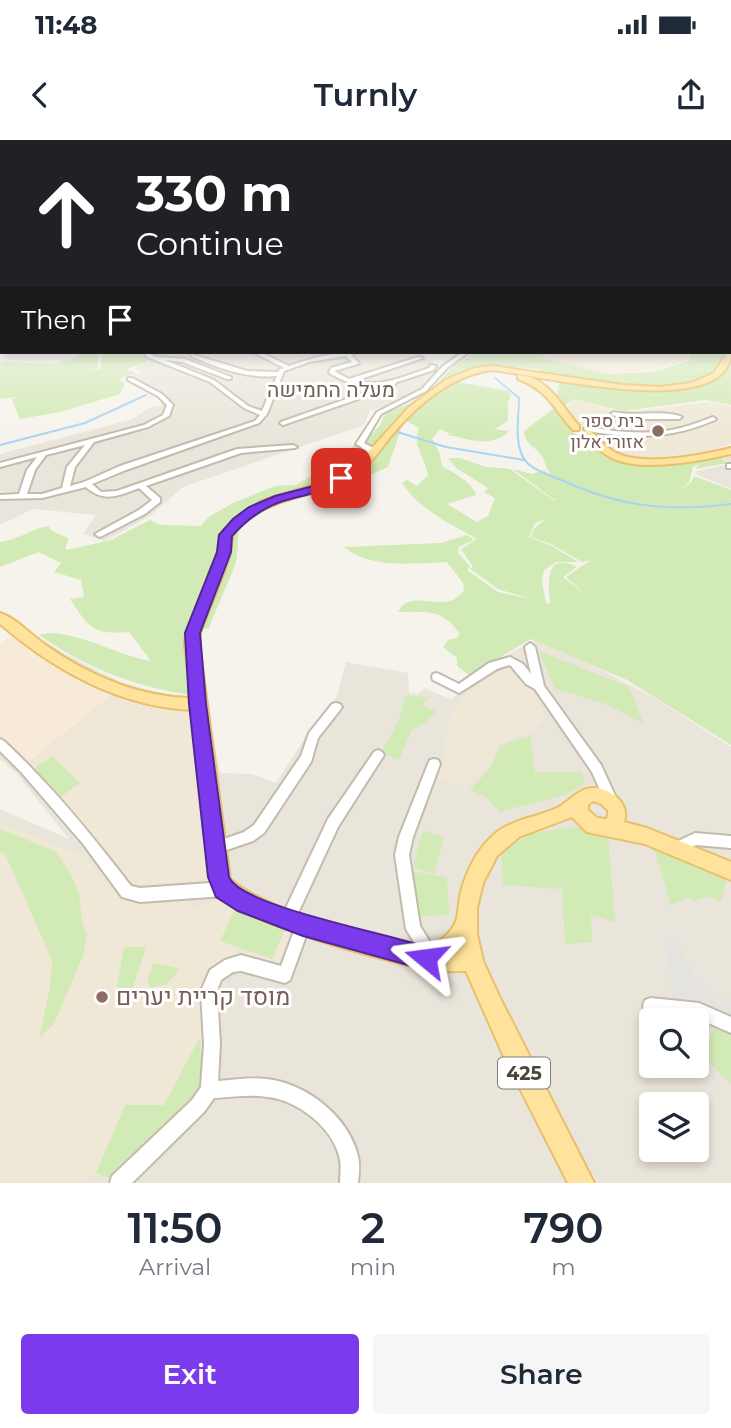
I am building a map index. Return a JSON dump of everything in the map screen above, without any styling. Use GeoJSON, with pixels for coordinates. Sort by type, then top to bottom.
{"type":"FeatureCollection","features":[{"type":"Feature","properties":{"kind":"main road"},"geometry":{"type":"LineString","coordinates":[[730,354],[727,366],[714,375],[677,388],[652,391],[492,368],[460,374],[446,382],[393,428],[358,467],[325,486],[279,498],[253,509],[226,535],[224,552],[192,633],[219,877],[224,889],[238,899],[296,922],[428,959],[446,962],[472,960],[467,924],[473,884],[492,849],[511,832],[564,814],[584,798],[600,795],[613,813],[647,836],[731,871]]}},
{"type":"Feature","properties":{"kind":"main road"},"geometry":{"type":"LineString","coordinates":[[446,382],[460,383],[476,375],[492,372],[535,382],[550,391],[563,415],[613,455],[635,461],[731,451]]}},
{"type":"Feature","properties":{"kind":"main road"},"geometry":{"type":"LineString","coordinates":[[0,617],[44,652],[86,676],[158,701],[198,704]]}},
{"type":"Feature","properties":{"kind":"main road"},"geometry":{"type":"LineString","coordinates":[[584,798],[579,813],[587,823]]}},
{"type":"Feature","properties":{"kind":"main road"},"geometry":{"type":"LineString","coordinates":[[546,818],[587,823],[599,828],[613,813]]}},
{"type":"Feature","properties":{"kind":"main road"},"geometry":{"type":"LineString","coordinates":[[428,959],[451,946],[467,924]]}},
{"type":"Feature","properties":{"kind":"main road","name":"425"},"geometry":{"type":"LineString","coordinates":[[472,960],[523,1071],[581,1183]]}},
{"type":"Feature","properties":{"kind":"street"},"geometry":{"type":"LineString","coordinates":[[149,354],[153,358],[212,381],[246,407],[264,414]]}},
{"type":"Feature","properties":{"kind":"street"},"geometry":{"type":"LineString","coordinates":[[259,354],[284,371]]}},
{"type":"Feature","properties":{"kind":"street"},"geometry":{"type":"LineString","coordinates":[[193,355],[220,367],[264,376],[342,354]]}},
{"type":"Feature","properties":{"kind":"street"},"geometry":{"type":"LineString","coordinates":[[348,354],[356,363],[331,371],[347,381],[367,386],[395,381],[432,369],[433,366]]}},
{"type":"Feature","properties":{"kind":"street"},"geometry":{"type":"LineString","coordinates":[[374,452],[360,444],[377,415],[424,390],[445,367],[463,354]]}},
{"type":"Feature","properties":{"kind":"street"},"geometry":{"type":"LineString","coordinates":[[153,358],[183,360],[229,378]]}},
{"type":"Feature","properties":{"kind":"street"},"geometry":{"type":"LineString","coordinates":[[347,381],[419,358]]}},
{"type":"Feature","properties":{"kind":"street"},"geometry":{"type":"LineString","coordinates":[[0,496],[42,496],[65,491],[257,422],[264,414],[284,371]]}},
{"type":"Feature","properties":{"kind":"street"},"geometry":{"type":"LineString","coordinates":[[0,464],[146,426],[166,416],[170,405],[130,379]]}},
{"type":"Feature","properties":{"kind":"street"},"geometry":{"type":"LineString","coordinates":[[283,423],[391,386],[395,381]]}},
{"type":"Feature","properties":{"kind":"street"},"geometry":{"type":"LineString","coordinates":[[626,436],[616,415],[640,418],[660,415],[679,417]]}},
{"type":"Feature","properties":{"kind":"street"},"geometry":{"type":"LineString","coordinates":[[583,430],[626,436],[671,433],[713,419]]}},
{"type":"Feature","properties":{"kind":"street"},"geometry":{"type":"LineString","coordinates":[[65,491],[71,467],[91,441]]}},
{"type":"Feature","properties":{"kind":"street"},"geometry":{"type":"LineString","coordinates":[[87,484],[99,494],[118,493],[240,451],[293,447]]}},
{"type":"Feature","properties":{"kind":"street"},"geometry":{"type":"LineString","coordinates":[[22,496],[31,470],[44,453]]}},
{"type":"Feature","properties":{"kind":"street"},"geometry":{"type":"LineString","coordinates":[[99,534],[142,512],[157,500],[141,486]]}},
{"type":"Feature","properties":{"kind":"street"},"geometry":{"type":"LineString","coordinates":[[530,646],[539,687],[591,761],[613,813]]}},
{"type":"Feature","properties":{"kind":"street"},"geometry":{"type":"LineString","coordinates":[[438,677],[458,689],[493,666],[510,661],[522,667],[531,682],[539,687]]}},
{"type":"Feature","properties":{"kind":"street"},"geometry":{"type":"LineString","coordinates":[[215,848],[248,837],[259,829],[307,758],[313,736],[336,707]]}},
{"type":"Feature","properties":{"kind":"street"},"geometry":{"type":"LineString","coordinates":[[0,744],[25,768],[89,841],[127,892],[141,895],[224,889]]}},
{"type":"Feature","properties":{"kind":"street"},"geometry":{"type":"LineString","coordinates":[[120,1183],[198,1106],[209,1090],[212,1044],[211,983],[221,970],[241,963],[285,975],[296,922],[333,823],[378,755]]}},
{"type":"Feature","properties":{"kind":"street"},"geometry":{"type":"LineString","coordinates":[[584,798],[595,775],[591,761]]}},
{"type":"Feature","properties":{"kind":"street"},"geometry":{"type":"LineString","coordinates":[[428,959],[425,947],[413,929],[402,855],[406,837],[434,764]]}},
{"type":"Feature","properties":{"kind":"street"},"geometry":{"type":"LineString","coordinates":[[677,848],[695,839],[731,842]]}},
{"type":"Feature","properties":{"kind":"street"},"geometry":{"type":"LineString","coordinates":[[652,1006],[699,1010],[731,1025]]}},
{"type":"Feature","properties":{"kind":"street"},"geometry":{"type":"LineString","coordinates":[[209,1090],[266,1088],[285,1091],[306,1102],[338,1134],[347,1151],[349,1183]]}},
{"type":"Feature","properties":{"kind":"shaded area","name":"מעלה החמישה"},"geometry":{"type":"Polygon","coordinates":[[[149,354],[422,354],[440,368],[434,377],[407,398],[370,411],[364,425],[183,487],[150,516],[105,541],[83,534],[96,515],[33,509],[0,525],[0,454],[133,419],[150,407],[163,406],[157,395],[123,378],[141,373],[135,368],[153,361],[149,354]]]}},
{"type":"Feature","properties":{"kind":"shaded area"},"geometry":{"type":"Polygon","coordinates":[[[548,354],[692,354],[692,358],[652,371],[608,373],[546,358],[548,354]]]}},
{"type":"Feature","properties":{"kind":"shaded area","name":"בית ספר אזורי אלון"},"geometry":{"type":"Polygon","coordinates":[[[573,399],[622,413],[708,402],[731,406],[731,444],[705,453],[656,460],[633,459],[616,454],[570,419],[565,410],[573,399]]]}},
{"type":"Feature","properties":{"kind":"shaded area"},"geometry":{"type":"Polygon","coordinates":[[[731,455],[731,489],[695,474],[697,471],[729,464],[722,456],[731,455]]]}},
{"type":"Feature","properties":{"kind":"shaded area"},"geometry":{"type":"Polygon","coordinates":[[[28,630],[63,653],[120,682],[207,705],[220,773],[252,774],[276,783],[337,696],[346,662],[408,673],[409,693],[418,694],[424,688],[451,699],[498,667],[504,657],[534,640],[598,668],[653,697],[731,747],[731,1183],[0,1183],[0,809],[69,839],[15,772],[0,759],[0,645],[28,630]]]}},
{"type":"Feature","properties":{"kind":"shaded area"},"geometry":{"type":"Polygon","coordinates":[[[14,635],[36,655],[82,680],[115,693],[20,769],[0,751],[0,644],[14,635]]]}},
{"type":"Feature","properties":{"kind":"shaded area"},"geometry":{"type":"Polygon","coordinates":[[[512,666],[529,680],[545,718],[531,732],[499,743],[491,764],[467,786],[432,779],[444,753],[451,713],[467,693],[495,673],[512,666]]]}},
{"type":"Feature","properties":{"kind":"shaded area"},"geometry":{"type":"Polygon","coordinates":[[[117,692],[189,711],[207,881],[137,884],[119,877],[18,772],[117,692]]]}},
{"type":"Feature","properties":{"kind":"shaded area","name":"מוסד קריית יערים"},"geometry":{"type":"Polygon","coordinates":[[[0,823],[83,856],[112,884],[119,895],[132,903],[188,900],[194,908],[221,900],[291,924],[284,967],[281,970],[238,956],[209,970],[200,987],[207,1008],[202,1095],[113,1181],[92,1174],[87,1183],[0,1183],[0,823]]]}},
{"type":"Feature","properties":{"kind":"shaded area"},"geometry":{"type":"Polygon","coordinates":[[[675,938],[699,985],[709,988],[718,1006],[731,994],[731,1017],[706,1006],[673,997],[665,939],[675,938]]]}},
{"type":"Feature","properties":{"kind":"green space"},"geometry":{"type":"Polygon","coordinates":[[[77,354],[98,354],[98,368],[86,370],[100,369],[102,354],[144,354],[148,362],[127,369],[137,373],[118,379],[125,383],[120,394],[60,412],[20,419],[12,400],[17,397],[0,399],[0,362],[54,364],[80,356],[77,354]]]}},
{"type":"Feature","properties":{"kind":"green space"},"geometry":{"type":"Polygon","coordinates":[[[473,354],[539,357],[608,374],[652,372],[689,361],[691,354],[731,354],[731,405],[706,400],[623,411],[573,399],[558,412],[574,433],[592,441],[610,455],[647,463],[712,456],[706,461],[721,457],[727,463],[695,469],[701,463],[693,467],[689,482],[680,490],[691,482],[694,476],[731,490],[731,745],[627,680],[531,639],[502,656],[494,667],[476,680],[457,666],[457,658],[443,647],[448,640],[460,634],[447,620],[433,613],[398,612],[408,602],[452,600],[464,591],[463,583],[447,562],[393,564],[367,559],[344,547],[441,543],[467,535],[474,540],[459,547],[458,553],[470,566],[467,570],[498,592],[531,599],[498,589],[470,569],[473,567],[461,549],[477,539],[426,508],[402,483],[407,480],[417,486],[428,475],[417,441],[419,428],[407,421],[403,423],[388,467],[333,491],[274,503],[241,527],[235,565],[209,628],[193,631],[192,695],[152,687],[112,674],[74,657],[39,635],[51,633],[79,638],[151,661],[129,632],[100,631],[82,617],[70,599],[84,597],[81,580],[54,572],[61,563],[39,552],[0,567],[0,542],[42,527],[48,526],[69,539],[65,548],[67,550],[111,540],[150,520],[160,525],[200,526],[210,516],[233,503],[275,486],[296,485],[368,438],[380,425],[386,412],[424,399],[452,367],[473,354]],[[483,360],[485,365],[456,373],[448,380],[508,391],[511,395],[508,421],[495,429],[509,431],[494,440],[478,441],[445,434],[451,434],[440,429],[432,439],[440,454],[442,466],[466,481],[476,495],[447,504],[477,522],[488,516],[495,498],[484,492],[488,489],[485,486],[456,468],[448,458],[460,458],[486,467],[510,469],[553,500],[559,499],[553,499],[513,469],[532,474],[544,470],[553,477],[541,454],[527,440],[524,431],[553,409],[560,383],[537,369],[487,365],[483,360]],[[545,519],[535,523],[529,537],[552,546],[578,562],[556,562],[544,570],[542,581],[546,603],[550,604],[551,572],[559,563],[577,567],[563,577],[586,595],[566,577],[591,560],[582,562],[551,544],[531,537],[533,530],[545,519]]]}},
{"type":"Feature","properties":{"kind":"green space"},"geometry":{"type":"Polygon","coordinates":[[[509,354],[546,354],[545,357],[509,354]]]}},
{"type":"Feature","properties":{"kind":"green space"},"geometry":{"type":"Polygon","coordinates":[[[539,651],[629,687],[644,724],[606,704],[555,689],[539,651]]]}},
{"type":"Feature","properties":{"kind":"green space"},"geometry":{"type":"Polygon","coordinates":[[[405,696],[429,697],[422,706],[436,711],[426,722],[411,731],[399,760],[381,753],[399,720],[405,696]]]}},
{"type":"Feature","properties":{"kind":"green space"},"geometry":{"type":"Polygon","coordinates":[[[530,736],[535,772],[582,772],[585,783],[556,797],[500,812],[487,798],[470,790],[492,766],[501,745],[530,736]]]}},
{"type":"Feature","properties":{"kind":"green space"},"geometry":{"type":"Polygon","coordinates":[[[52,756],[80,783],[59,798],[32,770],[52,756]]]}},
{"type":"Feature","properties":{"kind":"green space"},"geometry":{"type":"Polygon","coordinates":[[[576,827],[608,836],[615,922],[591,915],[592,942],[565,944],[562,889],[503,885],[501,853],[530,833],[576,827]]]}},
{"type":"Feature","properties":{"kind":"green space"},"geometry":{"type":"Polygon","coordinates":[[[0,829],[55,851],[71,874],[79,894],[82,924],[87,935],[83,956],[54,1024],[39,1038],[50,987],[52,960],[6,856],[0,851],[0,829]]]}},
{"type":"Feature","properties":{"kind":"green space"},"geometry":{"type":"Polygon","coordinates":[[[423,831],[444,837],[434,874],[413,867],[423,831]]]}},
{"type":"Feature","properties":{"kind":"green space"},"geometry":{"type":"Polygon","coordinates":[[[653,845],[727,878],[721,902],[707,896],[693,901],[689,897],[671,905],[653,845]]]}},
{"type":"Feature","properties":{"kind":"green space"},"geometry":{"type":"Polygon","coordinates":[[[409,871],[447,877],[449,915],[418,916],[409,871]]]}},
{"type":"Feature","properties":{"kind":"green space"},"geometry":{"type":"Polygon","coordinates":[[[236,907],[287,925],[272,959],[220,941],[236,907]]]}},
{"type":"Feature","properties":{"kind":"green space"},"geometry":{"type":"Polygon","coordinates":[[[124,947],[146,947],[132,990],[116,991],[124,947]]]}},
{"type":"Feature","properties":{"kind":"green space"},"geometry":{"type":"Polygon","coordinates":[[[153,963],[180,969],[167,984],[151,988],[147,981],[153,963]]]}},
{"type":"Feature","properties":{"kind":"green space"},"geometry":{"type":"Polygon","coordinates":[[[715,1025],[731,1033],[731,1084],[709,1062],[709,1042],[715,1025]]]}},
{"type":"Feature","properties":{"kind":"green space"},"geometry":{"type":"Polygon","coordinates":[[[200,1037],[202,1085],[199,1095],[112,1180],[96,1173],[125,1105],[164,1105],[200,1037]]]}},
{"type":"Feature","properties":{"kind":"waterway"},"geometry":{"type":"LineString","coordinates":[[495,378],[519,398],[520,450],[529,465],[539,471],[602,496],[643,505],[685,507],[731,504]]}},
{"type":"Feature","properties":{"kind":"waterway"},"geometry":{"type":"LineString","coordinates":[[0,445],[85,423],[146,395]]}},
{"type":"Feature","properties":{"kind":"waterway"},"geometry":{"type":"LineString","coordinates":[[394,431],[446,447],[524,460]]}},
{"type":"Feature","properties":{"kind":"place","name":"בית ספר אזורי אלון"},"geometry":{"type":"Point","coordinates":[658,431]}},
{"type":"Feature","properties":{"kind":"place","name":"מוסד קריית יערים"},"geometry":{"type":"Point","coordinates":[102,997]}},
{"type":"Feature","properties":{"kind":"district","name":"מעלה החמישה"},"geometry":{"type":"Point","coordinates":[331,390]}},
{"type":"Feature","properties":{"kind":"route"},"geometry":{"type":"LineString","coordinates":[[341,478],[325,486],[279,498],[253,509],[238,522],[226,535],[224,552],[209,597],[192,633],[219,877],[229,894],[246,903],[303,925],[426,958]]}}]}
